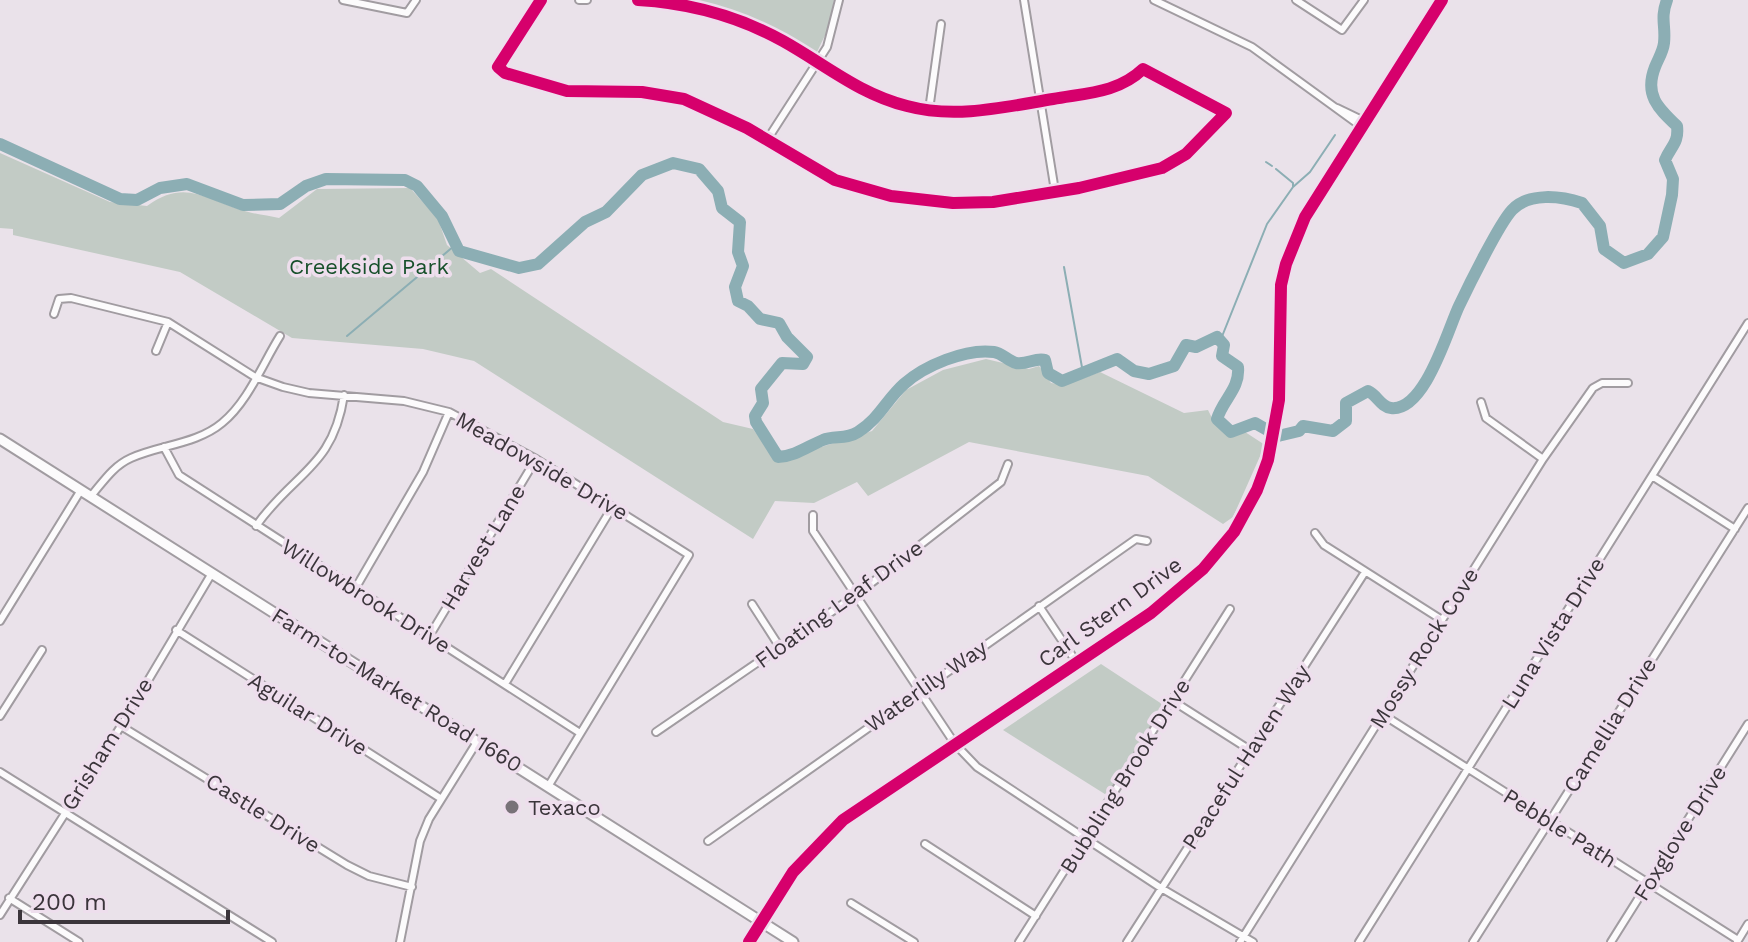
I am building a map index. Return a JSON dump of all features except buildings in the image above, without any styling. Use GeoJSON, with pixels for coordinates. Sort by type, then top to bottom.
{"type":"FeatureCollection","features":[{"type":"Feature","properties":{"kind":"street"},"geometry":{"type":"LineString","coordinates":[[343,0],[407,13],[416,0]]}},
{"type":"Feature","properties":{"kind":"street"},"geometry":{"type":"LineString","coordinates":[[541,0],[498,67],[520,80],[558,90],[642,92],[684,99],[709,108],[835,180],[920,201],[993,202],[1133,178],[1162,168],[1186,154],[1226,113],[1143,69],[1114,89],[986,110],[929,110],[867,92],[787,43],[733,18],[693,7],[638,0]]}},
{"type":"Feature","properties":{"kind":"street"},"geometry":{"type":"LineString","coordinates":[[579,0],[587,0]]}},
{"type":"Feature","properties":{"kind":"street"},"geometry":{"type":"LineString","coordinates":[[767,140],[818,64],[833,30],[839,0]]}},
{"type":"Feature","properties":{"kind":"street"},"geometry":{"type":"LineString","coordinates":[[1024,0],[1055,191]]}},
{"type":"Feature","properties":{"kind":"street"},"geometry":{"type":"LineString","coordinates":[[1154,0],[1252,47],[1364,124]]}},
{"type":"Feature","properties":{"kind":"street"},"geometry":{"type":"LineString","coordinates":[[1296,0],[1342,30],[1364,0]]}},
{"type":"Feature","properties":{"kind":"street","name":"Carl Stern Drive"},"geometry":{"type":"LineString","coordinates":[[749,942],[793,872],[843,820],[1151,613],[1203,569],[1246,512],[1268,460],[1279,400],[1278,309],[1286,264],[1294,241],[1442,0]]}},
{"type":"Feature","properties":{"kind":"street"},"geometry":{"type":"LineString","coordinates":[[929,110],[941,24]]}},
{"type":"Feature","properties":{"kind":"street","name":"Meadowside Drive"},"geometry":{"type":"LineString","coordinates":[[54,314],[59,299],[71,298],[168,322],[255,377],[309,393],[404,401],[449,412],[536,459],[689,555],[549,785]]}},
{"type":"Feature","properties":{"kind":"street"},"geometry":{"type":"LineString","coordinates":[[156,351],[168,322]]}},
{"type":"Feature","properties":{"kind":"street","name":"Luna Vista Drive"},"geometry":{"type":"LineString","coordinates":[[1359,942],[1748,323]]}},
{"type":"Feature","properties":{"kind":"street"},"geometry":{"type":"LineString","coordinates":[[91,496],[114,469],[129,459],[207,433],[223,423],[280,336]]}},
{"type":"Feature","properties":{"kind":"street","name":"Mossy Rock Cove"},"geometry":{"type":"LineString","coordinates":[[1242,939],[1543,459],[1593,388],[1602,383],[1628,383]]}},
{"type":"Feature","properties":{"kind":"street"},"geometry":{"type":"LineString","coordinates":[[256,526],[275,499],[321,459],[332,442],[344,395]]}},
{"type":"Feature","properties":{"kind":"street"},"geometry":{"type":"LineString","coordinates":[[1481,402],[1486,418],[1543,459]]}},
{"type":"Feature","properties":{"kind":"street"},"geometry":{"type":"LineString","coordinates":[[355,589],[423,472],[449,412]]}},
{"type":"Feature","properties":{"kind":"street","name":"Farm-to-Market Road 1660"},"geometry":{"type":"LineString","coordinates":[[1,440],[793,942]]}},
{"type":"Feature","properties":{"kind":"street","name":"Willowbrook Drive"},"geometry":{"type":"LineString","coordinates":[[164,447],[179,475],[580,733]]}},
{"type":"Feature","properties":{"kind":"street","name":"Harvest Lane"},"geometry":{"type":"LineString","coordinates":[[430,635],[536,459]]}},
{"type":"Feature","properties":{"kind":"street","name":"Floating Leaf Drive"},"geometry":{"type":"LineString","coordinates":[[656,732],[856,595],[1001,482],[1008,464]]}},
{"type":"Feature","properties":{"kind":"street"},"geometry":{"type":"LineString","coordinates":[[1652,476],[1735,529]]}},
{"type":"Feature","properties":{"kind":"street"},"geometry":{"type":"LineString","coordinates":[[0,621],[81,490]]}},
{"type":"Feature","properties":{"kind":"street"},"geometry":{"type":"LineString","coordinates":[[505,684],[613,506]]}},
{"type":"Feature","properties":{"kind":"street","name":"Camellia Drive"},"geometry":{"type":"LineString","coordinates":[[1473,942],[1748,508]]}},
{"type":"Feature","properties":{"kind":"street"},"geometry":{"type":"LineString","coordinates":[[813,515],[813,531],[955,744],[977,767],[1161,888],[1242,939],[1253,942]]}},
{"type":"Feature","properties":{"kind":"street"},"geometry":{"type":"LineString","coordinates":[[1315,533],[1324,545],[1442,620]]}},
{"type":"Feature","properties":{"kind":"street","name":"Waterlily Way"},"geometry":{"type":"LineString","coordinates":[[708,841],[1136,539],[1147,541]]}},
{"type":"Feature","properties":{"kind":"street","name":"Peaceful Haven Way"},"geometry":{"type":"LineString","coordinates":[[1127,942],[1365,572]]}},
{"type":"Feature","properties":{"kind":"street","name":"Grisham Drive"},"geometry":{"type":"LineString","coordinates":[[0,915],[121,726],[212,573]]}},
{"type":"Feature","properties":{"kind":"street"},"geometry":{"type":"LineString","coordinates":[[752,604],[781,649]]}},
{"type":"Feature","properties":{"kind":"street"},"geometry":{"type":"LineString","coordinates":[[1039,606],[1077,663]]}},
{"type":"Feature","properties":{"kind":"street","name":"Bubbling Brook Drive"},"geometry":{"type":"LineString","coordinates":[[1019,942],[1230,609]]}},
{"type":"Feature","properties":{"kind":"street","name":"Aguilar Drive"},"geometry":{"type":"LineString","coordinates":[[176,630],[440,798]]}},
{"type":"Feature","properties":{"kind":"street"},"geometry":{"type":"LineString","coordinates":[[0,716],[42,650]]}},
{"type":"Feature","properties":{"kind":"street"},"geometry":{"type":"LineString","coordinates":[[1173,701],[1250,750]]}},
{"type":"Feature","properties":{"kind":"street","name":"Pebble Path"},"geometry":{"type":"LineString","coordinates":[[1382,714],[1738,941]]}},
{"type":"Feature","properties":{"kind":"street","name":"Foxglove Drive"},"geometry":{"type":"LineString","coordinates":[[1611,942],[1748,724]]}},
{"type":"Feature","properties":{"kind":"street","name":"Castle Drive"},"geometry":{"type":"LineString","coordinates":[[121,726],[347,865],[369,876],[412,887]]}},
{"type":"Feature","properties":{"kind":"street"},"geometry":{"type":"LineString","coordinates":[[400,942],[420,841],[440,798],[477,742]]}},
{"type":"Feature","properties":{"kind":"street"},"geometry":{"type":"LineString","coordinates":[[0,772],[272,942]]}},
{"type":"Feature","properties":{"kind":"street"},"geometry":{"type":"LineString","coordinates":[[925,844],[1036,916]]}},
{"type":"Feature","properties":{"kind":"street"},"geometry":{"type":"LineString","coordinates":[[9,898],[79,942]]}},
{"type":"Feature","properties":{"kind":"street"},"geometry":{"type":"LineString","coordinates":[[851,903],[914,942]]}},
{"type":"Feature","properties":{"kind":"street"},"geometry":{"type":"LineString","coordinates":[[1738,941],[1748,924]]}},
{"type":"Feature","properties":{"kind":"green space"},"geometry":{"type":"Polygon","coordinates":[[[678,0],[834,0],[830,25],[816,54],[751,21],[720,9],[678,0]]]}},
{"type":"Feature","properties":{"kind":"green space","name":"Creekside Park"},"geometry":{"type":"Polygon","coordinates":[[[0,153],[110,202],[147,206],[172,194],[194,193],[246,211],[279,218],[317,189],[410,188],[438,219],[447,245],[480,273],[491,269],[723,422],[753,429],[777,461],[872,431],[906,390],[943,370],[986,359],[1029,369],[1039,366],[1051,383],[1065,385],[1100,372],[1184,413],[1208,410],[1215,424],[1228,436],[1242,430],[1265,445],[1233,517],[1223,524],[1148,476],[969,442],[868,496],[857,482],[814,503],[775,501],[753,539],[474,361],[423,349],[292,338],[180,272],[13,235],[13,229],[0,228],[0,153]]]}},
{"type":"Feature","properties":{"kind":"green space"},"geometry":{"type":"Polygon","coordinates":[[[1101,664],[1165,706],[1108,796],[1003,730],[1101,664]]]}},
{"type":"Feature","properties":{"kind":"waterway"},"geometry":{"type":"LineString","coordinates":[[0,144],[120,199],[137,200],[160,188],[187,184],[243,205],[280,204],[306,186],[326,179],[405,180],[417,186],[442,216],[459,251],[519,268],[538,264],[585,222],[606,212],[642,175],[673,163],[699,169],[718,191],[722,208],[740,222],[738,252],[743,266],[735,287],[738,301],[748,306],[760,319],[779,323],[787,337],[807,357],[803,364],[782,363],[761,389],[763,403],[755,416],[756,422],[778,457],[796,453],[827,439],[858,432],[912,377],[958,356],[983,351],[1000,354],[1016,363],[1045,360],[1048,373],[1062,381],[1117,359],[1134,371],[1149,374],[1174,366],[1186,345],[1196,347],[1217,337],[1224,345],[1222,356],[1238,367],[1234,388],[1217,419],[1231,432],[1255,423],[1278,436],[1299,431],[1303,426],[1333,431],[1346,421],[1346,403],[1368,391],[1391,408],[1403,406],[1414,397],[1434,367],[1459,306],[1506,217],[1527,200],[1546,197],[1582,203],[1600,226],[1604,249],[1624,263],[1648,254],[1663,237],[1673,179],[1665,160],[1676,141],[1677,132],[1677,126],[1655,100],[1651,86],[1663,46],[1667,0]]}},
{"type":"Feature","properties":{"kind":"waterway"},"geometry":{"type":"LineString","coordinates":[[1293,187],[1310,172],[1335,135]]}},
{"type":"Feature","properties":{"kind":"waterway"},"geometry":{"type":"LineString","coordinates":[[1266,162],[1272,166]]}},
{"type":"Feature","properties":{"kind":"waterway"},"geometry":{"type":"LineString","coordinates":[[1221,339],[1267,224],[1293,187],[1293,183],[1276,169]]}},
{"type":"Feature","properties":{"kind":"waterway"},"geometry":{"type":"LineString","coordinates":[[347,336],[454,246]]}},
{"type":"Feature","properties":{"kind":"waterway"},"geometry":{"type":"LineString","coordinates":[[1064,267],[1083,373]]}},
{"type":"Feature","properties":{"kind":"cycle path"},"geometry":{"type":"LineString","coordinates":[[541,0],[498,67],[505,73],[567,91],[642,92],[684,99],[747,128],[835,180],[891,196],[953,203],[993,202],[1079,188],[1162,168],[1186,154],[1226,113],[1143,69],[1123,83],[1089,93],[962,112],[925,110],[873,94],[749,24],[695,8],[638,0]]}},
{"type":"Feature","properties":{"kind":"cycle path"},"geometry":{"type":"LineString","coordinates":[[749,942],[793,872],[843,820],[1151,613],[1203,569],[1234,532],[1257,490],[1268,460],[1279,400],[1281,285],[1286,264],[1305,217],[1442,0]]}},
{"type":"Feature","properties":{"kind":"place","name":"Texaco"},"geometry":{"type":"Point","coordinates":[512,807]}}]}
